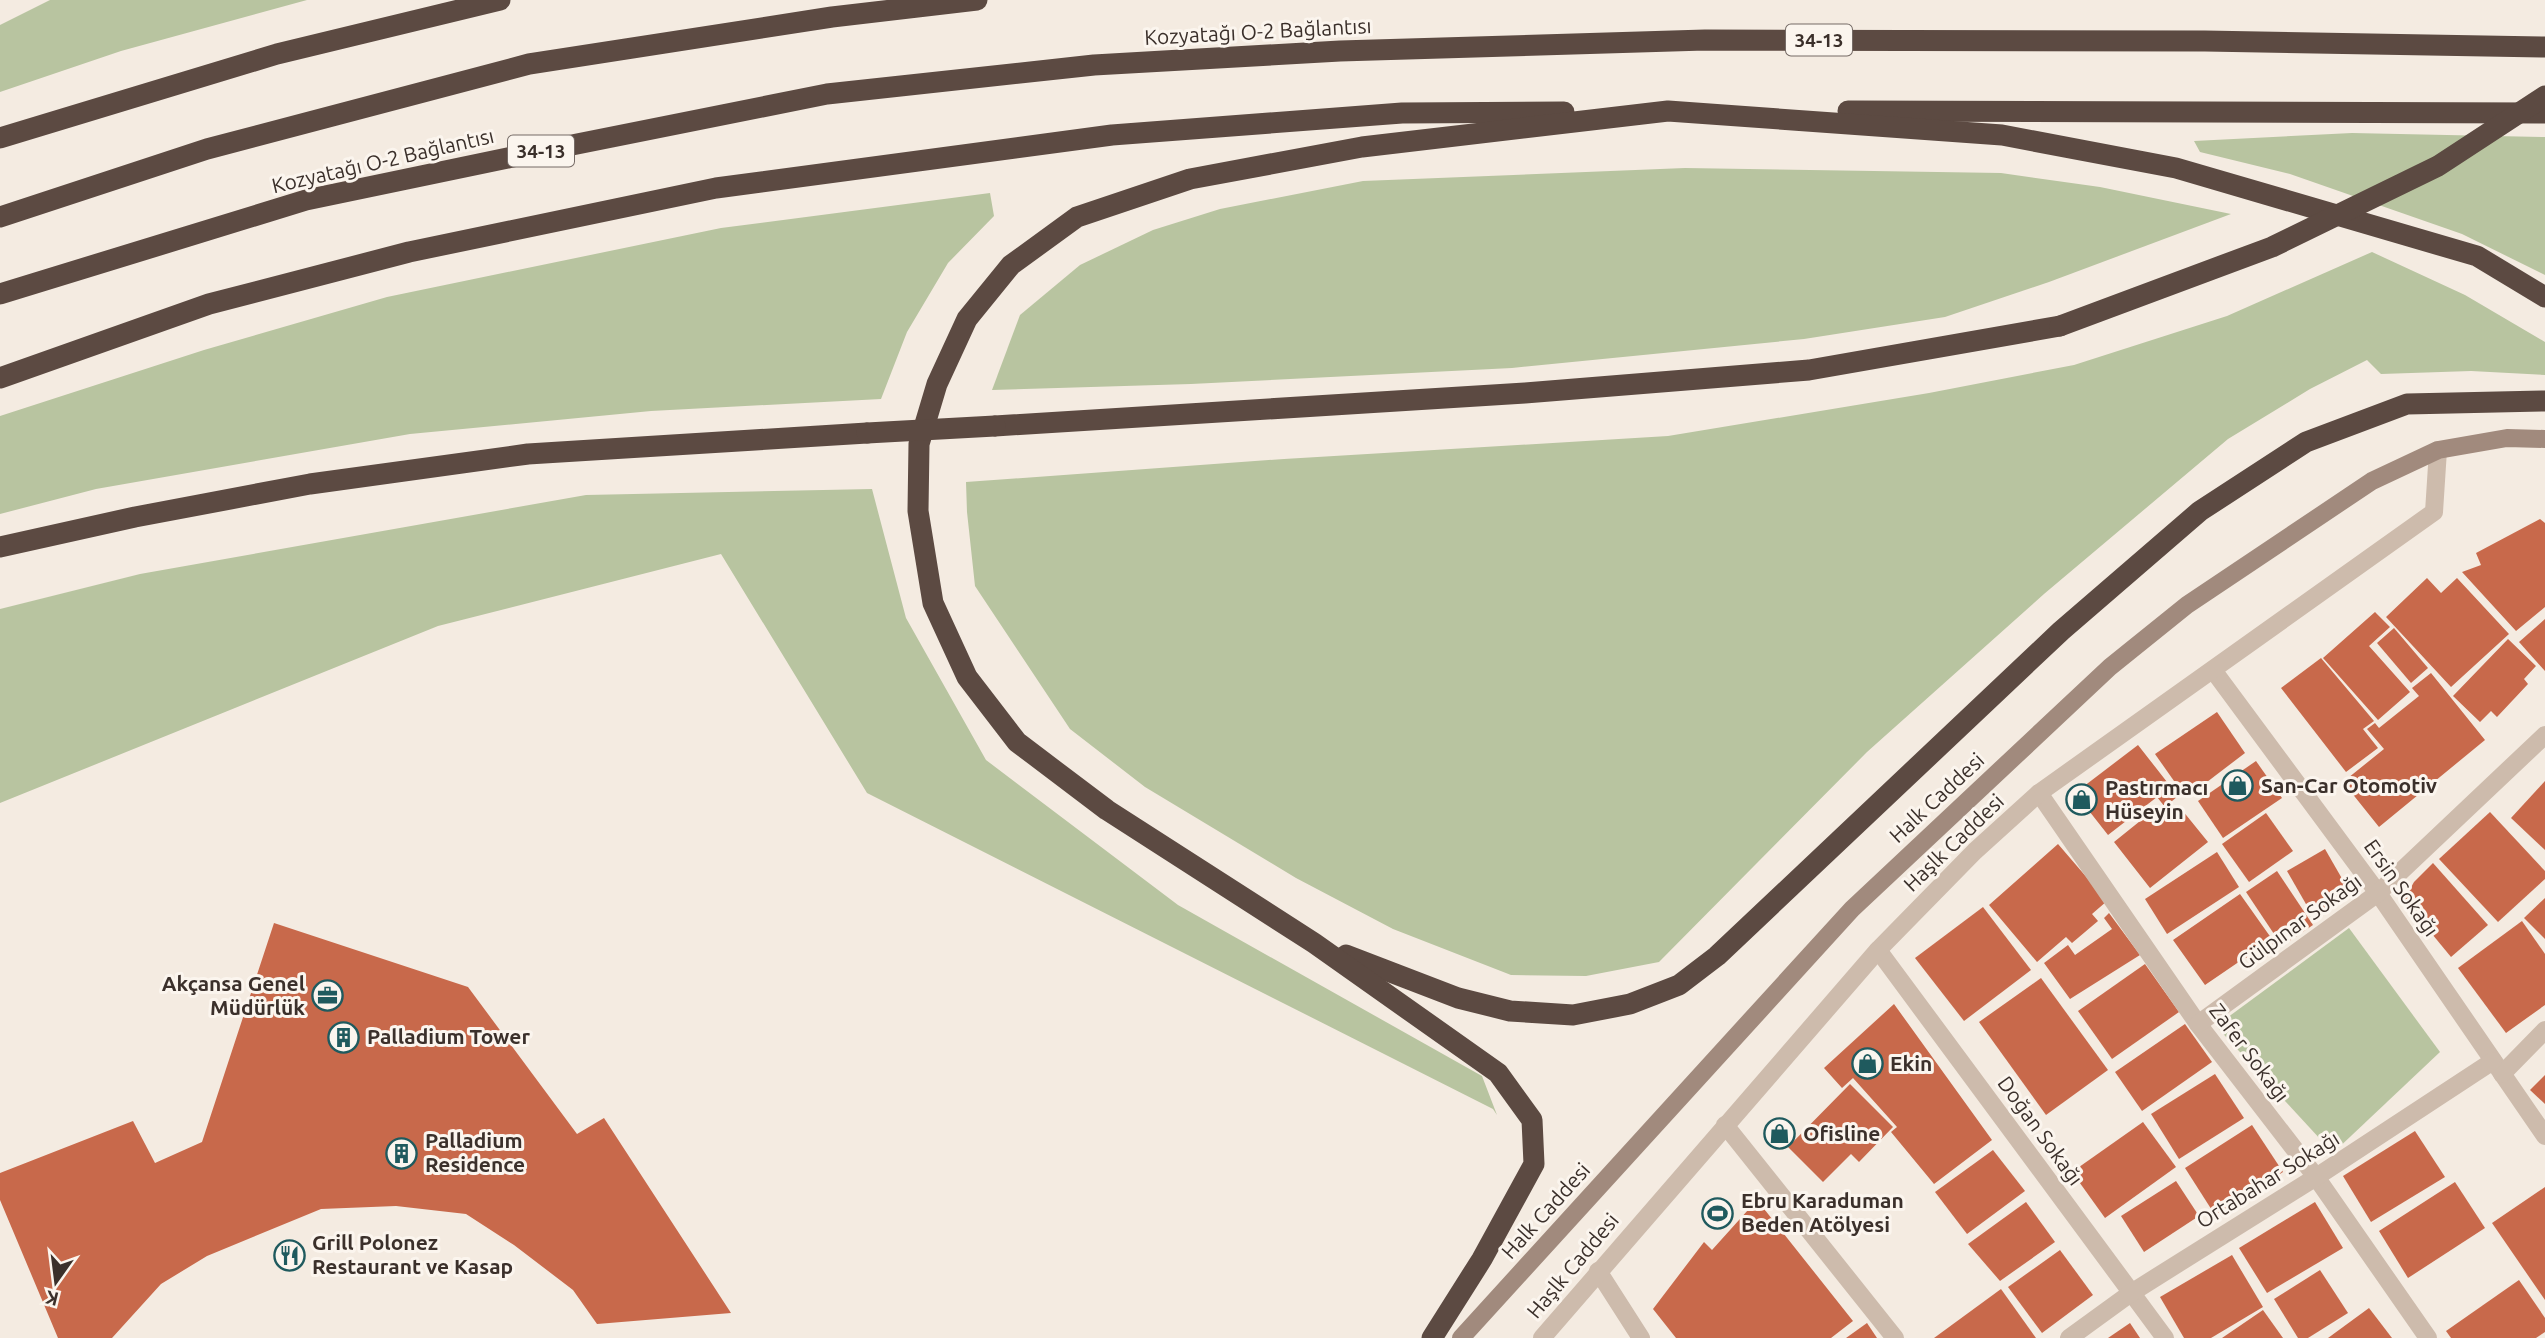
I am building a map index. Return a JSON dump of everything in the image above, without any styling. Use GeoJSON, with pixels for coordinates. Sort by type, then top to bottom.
{"type":"FeatureCollection","features":[{"type":"Feature","properties":{"kind":"highway"},"geometry":{"type":"LineString","coordinates":[[0,138],[277,54],[500,0]]}},
{"type":"Feature","properties":{"kind":"highway"},"geometry":{"type":"LineString","coordinates":[[0,217],[207,149],[529,64],[832,17],[977,0]]}},
{"type":"Feature","properties":{"kind":"highway","name":"Kozyatağı O-2 Bağlantısı"},"geometry":{"type":"LineString","coordinates":[[0,294],[306,200],[481,163],[827,94],[1094,65],[1340,51],[1705,40],[2205,41],[2545,47]]}},
{"type":"Feature","properties":{"kind":"highway"},"geometry":{"type":"LineString","coordinates":[[0,547],[310,484],[514,456],[1525,393],[1808,370],[2060,326],[2272,247],[2438,166],[2545,96]]}},
{"type":"Feature","properties":{"kind":"highway"},"geometry":{"type":"LineString","coordinates":[[1432,1338],[1482,1259],[1534,1164],[1532,1120],[1498,1073],[1314,943],[1107,810],[1017,742],[967,677],[933,603],[918,511],[919,444],[937,384],[967,319],[1011,265],[1077,217],[1190,179],[1362,147],[1668,111],[2002,135],[2176,168],[2477,256],[2545,297]]}},
{"type":"Feature","properties":{"kind":"highway"},"geometry":{"type":"LineString","coordinates":[[0,378],[209,304],[409,252],[716,188],[1126,134],[1402,113],[2545,113]]}},
{"type":"Feature","properties":{"kind":"highway"},"geometry":{"type":"LineString","coordinates":[[1314,943],[1458,998],[1510,1011],[1573,1015],[1630,1004],[1679,985],[1717,956],[2061,631],[2200,511],[2306,442],[2407,404],[2545,401]]}},
{"type":"Feature","properties":{"kind":"main road","name":"Halk Caddesi"},"geometry":{"type":"LineString","coordinates":[[1461,1338],[1852,909],[2110,667],[2187,605],[2372,481],[2438,450],[2507,438],[2545,439]]}},
{"type":"Feature","properties":{"kind":"street","name":"Haşlk Caddesi"},"geometry":{"type":"LineString","coordinates":[[1542,1338],[1878,950],[1975,851],[2039,793],[2434,512],[2438,450]]}},
{"type":"Feature","properties":{"kind":"street","name":"Ersin Sokağı"},"geometry":{"type":"LineString","coordinates":[[2213,670],[2378,893],[2545,1136]]}},
{"type":"Feature","properties":{"kind":"street","name":"Gülpınar Sokağı"},"geometry":{"type":"LineString","coordinates":[[2197,1024],[2378,893],[2545,735]]}},
{"type":"Feature","properties":{"kind":"street","name":"Zafer Sokağı"},"geometry":{"type":"LineString","coordinates":[[2039,793],[2197,1024],[2316,1177],[2428,1338]]}},
{"type":"Feature","properties":{"kind":"street","name":"Doğan Sokağı"},"geometry":{"type":"LineString","coordinates":[[1878,950],[2165,1338]]}},
{"type":"Feature","properties":{"kind":"street","name":"Ortabahar Sokağı"},"geometry":{"type":"LineString","coordinates":[[2068,1338],[2132,1293],[2316,1177],[2498,1068],[2545,1030]]}},
{"type":"Feature","properties":{"kind":"street"},"geometry":{"type":"LineString","coordinates":[[1725,1125],[1895,1338]]}},
{"type":"Feature","properties":{"kind":"street"},"geometry":{"type":"LineString","coordinates":[[1598,1271],[1641,1338]]}},
{"type":"Feature","properties":{"kind":"green space"},"geometry":{"type":"Polygon","coordinates":[[[50,0],[307,0],[121,51],[0,92],[0,25],[50,0]]]}},
{"type":"Feature","properties":{"kind":"green space"},"geometry":{"type":"Polygon","coordinates":[[[2352,133],[2545,137],[2545,275],[2462,234],[2290,174],[2200,152],[2194,141],[2352,133]]]}},
{"type":"Feature","properties":{"kind":"green space"},"geometry":{"type":"Polygon","coordinates":[[[1685,168],[2001,173],[2100,187],[2231,214],[2049,282],[1945,317],[1804,339],[1512,368],[1191,384],[992,390],[1020,315],[1080,265],[1153,230],[1220,209],[1363,181],[1685,168]]]}},
{"type":"Feature","properties":{"kind":"green space"},"geometry":{"type":"Polygon","coordinates":[[[990,193],[994,216],[948,263],[907,332],[881,399],[651,411],[410,434],[96,489],[0,514],[0,416],[204,350],[387,297],[721,228],[990,193]]]}},
{"type":"Feature","properties":{"kind":"green space"},"geometry":{"type":"Polygon","coordinates":[[[2372,252],[2465,295],[2545,342],[2545,375],[2471,371],[2381,374],[2367,360],[2310,389],[2228,439],[2044,594],[1867,752],[1659,962],[1586,976],[1511,975],[1393,929],[1296,878],[1145,787],[1070,729],[975,586],[966,482],[1284,459],[1668,436],[1929,393],[2074,365],[2227,316],[2372,252]]]}},
{"type":"Feature","properties":{"kind":"green space"},"geometry":{"type":"Polygon","coordinates":[[[872,489],[906,618],[986,760],[1178,905],[1482,1076],[1497,1115],[1493,1109],[867,793],[721,554],[438,626],[0,803],[0,609],[140,574],[586,495],[872,489]]]}},
{"type":"Feature","properties":{"kind":"green space"},"geometry":{"type":"Polygon","coordinates":[[[2349,928],[2440,1052],[2333,1153],[2216,1026],[2349,928]]]}},
{"type":"Feature","properties":{"kind":"building"},"geometry":{"type":"Polygon","coordinates":[[[2540,519],[2545,523],[2545,607],[2516,631],[2462,572],[2481,565],[2476,553],[2540,519]]]}},
{"type":"Feature","properties":{"kind":"building"},"geometry":{"type":"Polygon","coordinates":[[[2427,578],[2441,593],[2457,578],[2509,634],[2451,687],[2386,617],[2427,578]]]}},
{"type":"Feature","properties":{"kind":"building"},"geometry":{"type":"Polygon","coordinates":[[[2375,612],[2390,627],[2369,646],[2410,692],[2378,720],[2323,658],[2375,612]]]}},
{"type":"Feature","properties":{"kind":"building"},"geometry":{"type":"Polygon","coordinates":[[[2545,619],[2545,671],[2519,642],[2545,619]]]}},
{"type":"Feature","properties":{"kind":"building"},"geometry":{"type":"Polygon","coordinates":[[[2394,628],[2428,668],[2411,683],[2377,643],[2394,628]]]}},
{"type":"Feature","properties":{"kind":"building"},"geometry":{"type":"Polygon","coordinates":[[[2508,639],[2536,666],[2524,679],[2528,684],[2497,717],[2491,711],[2480,722],[2453,696],[2508,639]]]}},
{"type":"Feature","properties":{"kind":"building"},"geometry":{"type":"Polygon","coordinates":[[[2321,658],[2374,721],[2363,729],[2378,748],[2346,772],[2281,688],[2321,658]]]}},
{"type":"Feature","properties":{"kind":"building"},"geometry":{"type":"Polygon","coordinates":[[[2431,673],[2485,740],[2379,827],[2343,782],[2384,749],[2367,729],[2375,723],[2379,728],[2419,696],[2412,688],[2431,673]]]}},
{"type":"Feature","properties":{"kind":"building"},"geometry":{"type":"Polygon","coordinates":[[[2217,712],[2245,753],[2186,798],[2155,754],[2217,712]]]}},
{"type":"Feature","properties":{"kind":"building"},"geometry":{"type":"Polygon","coordinates":[[[2138,745],[2178,796],[2165,807],[2157,797],[2108,835],[2075,793],[2138,745]]]}},
{"type":"Feature","properties":{"kind":"building"},"geometry":{"type":"Polygon","coordinates":[[[2256,761],[2282,798],[2223,838],[2198,801],[2256,761]]]}},
{"type":"Feature","properties":{"kind":"building"},"geometry":{"type":"Polygon","coordinates":[[[2545,781],[2545,850],[2511,818],[2545,781]]]}},
{"type":"Feature","properties":{"kind":"building"},"geometry":{"type":"Polygon","coordinates":[[[2178,805],[2208,842],[2150,888],[2114,842],[2155,809],[2162,818],[2178,805]]]}},
{"type":"Feature","properties":{"kind":"building"},"geometry":{"type":"Polygon","coordinates":[[[2490,812],[2545,871],[2545,879],[2498,922],[2439,859],[2490,812]]]}},
{"type":"Feature","properties":{"kind":"building"},"geometry":{"type":"Polygon","coordinates":[[[2266,813],[2293,851],[2249,882],[2222,844],[2266,813]]]}},
{"type":"Feature","properties":{"kind":"building"},"geometry":{"type":"Polygon","coordinates":[[[2058,844],[2107,901],[2092,914],[2098,921],[2072,943],[2066,937],[2037,962],[1989,905],[2058,844]]]}},
{"type":"Feature","properties":{"kind":"building"},"geometry":{"type":"Polygon","coordinates":[[[2325,849],[2352,896],[2314,918],[2287,871],[2325,849]]]}},
{"type":"Feature","properties":{"kind":"building"},"geometry":{"type":"Polygon","coordinates":[[[2217,852],[2239,887],[2167,934],[2145,899],[2217,852]]]}},
{"type":"Feature","properties":{"kind":"building"},"geometry":{"type":"Polygon","coordinates":[[[2433,863],[2488,925],[2451,957],[2404,900],[2414,882],[2433,863]]]}},
{"type":"Feature","properties":{"kind":"building"},"geometry":{"type":"Polygon","coordinates":[[[2277,871],[2313,925],[2282,946],[2246,892],[2277,871]]]}},
{"type":"Feature","properties":{"kind":"building"},"geometry":{"type":"Polygon","coordinates":[[[2240,894],[2279,949],[2253,966],[2246,957],[2205,985],[2173,940],[2240,894]]]}},
{"type":"Feature","properties":{"kind":"building"},"geometry":{"type":"Polygon","coordinates":[[[2545,898],[2545,939],[2524,918],[2545,898]]]}},
{"type":"Feature","properties":{"kind":"building"},"geometry":{"type":"Polygon","coordinates":[[[1983,907],[2031,970],[1964,1021],[1915,958],[1983,907]]]}},
{"type":"Feature","properties":{"kind":"building"},"geometry":{"type":"Polygon","coordinates":[[[2109,913],[2140,955],[2070,999],[2044,963],[2068,945],[2075,955],[2112,929],[2104,918],[2109,913]]]}},
{"type":"Feature","properties":{"kind":"building"},"geometry":{"type":"Polygon","coordinates":[[[2522,921],[2545,954],[2545,1005],[2506,1033],[2458,968],[2522,921]]]}},
{"type":"Feature","properties":{"kind":"building","name":"Palladium Residence"},"geometry":{"type":"Polygon","coordinates":[[[274,923],[468,987],[577,1134],[604,1118],[731,1313],[597,1324],[573,1290],[514,1245],[466,1214],[396,1206],[321,1209],[207,1256],[161,1284],[112,1338],[58,1338],[0,1200],[0,1173],[133,1121],[155,1163],[202,1142],[274,923]]]}},
{"type":"Feature","properties":{"kind":"building"},"geometry":{"type":"Polygon","coordinates":[[[2145,964],[2179,1012],[2112,1059],[2078,1011],[2145,964]]]}},
{"type":"Feature","properties":{"kind":"building"},"geometry":{"type":"Polygon","coordinates":[[[2041,978],[2108,1070],[2046,1115],[1979,1022],[2041,978]]]}},
{"type":"Feature","properties":{"kind":"building"},"geometry":{"type":"Polygon","coordinates":[[[1894,1004],[1992,1140],[1934,1184],[1891,1132],[1897,1127],[1853,1078],[1842,1088],[1824,1068],[1894,1004]]]}},
{"type":"Feature","properties":{"kind":"building"},"geometry":{"type":"Polygon","coordinates":[[[2185,1024],[2212,1062],[2142,1111],[2115,1072],[2185,1024]]]}},
{"type":"Feature","properties":{"kind":"building"},"geometry":{"type":"Polygon","coordinates":[[[2215,1074],[2244,1118],[2179,1159],[2151,1114],[2215,1074]]]}},
{"type":"Feature","properties":{"kind":"building"},"geometry":{"type":"Polygon","coordinates":[[[2545,1075],[2545,1104],[2530,1090],[2545,1075]]]}},
{"type":"Feature","properties":{"kind":"building"},"geometry":{"type":"Polygon","coordinates":[[[1850,1084],[1893,1127],[1859,1162],[1851,1154],[1823,1182],[1788,1147],[1850,1084]]]}},
{"type":"Feature","properties":{"kind":"building"},"geometry":{"type":"Polygon","coordinates":[[[2143,1122],[2176,1167],[2105,1218],[2072,1172],[2143,1122]]]}},
{"type":"Feature","properties":{"kind":"building"},"geometry":{"type":"Polygon","coordinates":[[[2252,1125],[2283,1172],[2215,1215],[2185,1168],[2252,1125]]]}},
{"type":"Feature","properties":{"kind":"building"},"geometry":{"type":"Polygon","coordinates":[[[2415,1131],[2445,1177],[2371,1222],[2343,1176],[2415,1131]]]}},
{"type":"Feature","properties":{"kind":"building"},"geometry":{"type":"Polygon","coordinates":[[[1993,1150],[2025,1191],[1967,1234],[1935,1192],[1993,1150]]]}},
{"type":"Feature","properties":{"kind":"building"},"geometry":{"type":"Polygon","coordinates":[[[2176,1181],[2199,1216],[2144,1252],[2121,1216],[2176,1181]]]}},
{"type":"Feature","properties":{"kind":"building"},"geometry":{"type":"Polygon","coordinates":[[[2455,1182],[2485,1228],[2408,1278],[2379,1231],[2455,1182]]]}},
{"type":"Feature","properties":{"kind":"building"},"geometry":{"type":"Polygon","coordinates":[[[2545,1187],[2545,1300],[2492,1223],[2545,1187]]]}},
{"type":"Feature","properties":{"kind":"building"},"geometry":{"type":"Polygon","coordinates":[[[1757,1200],[1853,1321],[1831,1338],[1676,1338],[1653,1309],[1704,1242],[1712,1250],[1757,1200]]]}},
{"type":"Feature","properties":{"kind":"building"},"geometry":{"type":"Polygon","coordinates":[[[2026,1202],[2055,1242],[2000,1281],[1968,1244],[2026,1202]]]}},
{"type":"Feature","properties":{"kind":"building"},"geometry":{"type":"Polygon","coordinates":[[[2315,1202],[2343,1248],[2267,1293],[2239,1248],[2315,1202]]]}},
{"type":"Feature","properties":{"kind":"building"},"geometry":{"type":"Polygon","coordinates":[[[2060,1250],[2093,1295],[2042,1333],[2008,1287],[2060,1250]]]}},
{"type":"Feature","properties":{"kind":"building"},"geometry":{"type":"Polygon","coordinates":[[[2232,1255],[2263,1307],[2211,1338],[2184,1338],[2160,1297],[2232,1255]]]}},
{"type":"Feature","properties":{"kind":"building"},"geometry":{"type":"Polygon","coordinates":[[[2320,1270],[2348,1313],[2308,1338],[2298,1338],[2274,1299],[2320,1270]]]}},
{"type":"Feature","properties":{"kind":"building"},"geometry":{"type":"Polygon","coordinates":[[[2519,1280],[2545,1318],[2545,1332],[2536,1338],[2451,1338],[2446,1331],[2519,1280]]]}},
{"type":"Feature","properties":{"kind":"building"},"geometry":{"type":"Polygon","coordinates":[[[2001,1289],[2036,1338],[1934,1338],[2001,1289]]]}},
{"type":"Feature","properties":{"kind":"building"},"geometry":{"type":"Polygon","coordinates":[[[2369,1308],[2392,1338],[2328,1338],[2369,1308]]]}},
{"type":"Feature","properties":{"kind":"building"},"geometry":{"type":"Polygon","coordinates":[[[2263,1310],[2283,1338],[2222,1338],[2263,1310]]]}},
{"type":"Feature","properties":{"kind":"building"},"geometry":{"type":"Polygon","coordinates":[[[1867,1323],[1877,1338],[1846,1338],[1867,1323]]]}},
{"type":"Feature","properties":{"kind":"building"},"geometry":{"type":"Polygon","coordinates":[[[2130,1323],[2140,1338],[2108,1338],[2130,1323]]]}},
{"type":"Feature","properties":{"kind":"place","name":"San-Car Otomotiv"},"geometry":{"type":"Point","coordinates":[2238,786]}},
{"type":"Feature","properties":{"kind":"place","name":"Pastırmacı Hüseyin"},"geometry":{"type":"Point","coordinates":[2082,800]}},
{"type":"Feature","properties":{"kind":"place","name":"Akçansa Genel Müdürlük"},"geometry":{"type":"Point","coordinates":[328,996]}},
{"type":"Feature","properties":{"kind":"place","name":"Palladium Tower"},"geometry":{"type":"Point","coordinates":[344,1037]}},
{"type":"Feature","properties":{"kind":"place","name":"Ekin"},"geometry":{"type":"Point","coordinates":[1867,1064]}},
{"type":"Feature","properties":{"kind":"place","name":"Ofisline"},"geometry":{"type":"Point","coordinates":[1780,1134]}},
{"type":"Feature","properties":{"kind":"place","name":"Palladium Residence"},"geometry":{"type":"Point","coordinates":[402,1153]}},
{"type":"Feature","properties":{"kind":"place","name":"Ebru Karaduman Beden Atölyesi"},"geometry":{"type":"Point","coordinates":[1718,1213]}},
{"type":"Feature","properties":{"kind":"place","name":"Grill Polonez Restaurant ve Kasap"},"geometry":{"type":"Point","coordinates":[289,1255]}}]}
